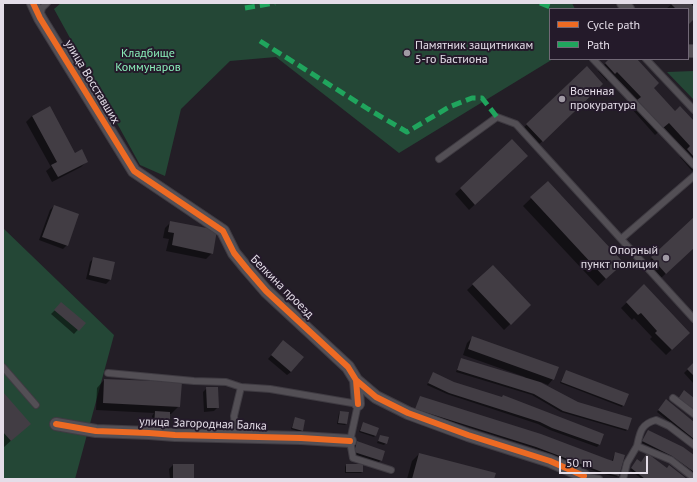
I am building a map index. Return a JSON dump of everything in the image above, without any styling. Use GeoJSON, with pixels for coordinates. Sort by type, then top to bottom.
{"type":"FeatureCollection","features":[{"type":"Feature","properties":{"kind":"street","name":"улица Восставших"},"geometry":{"type":"LineString","coordinates":[[33,3],[40,18],[134,171]]}},
{"type":"Feature","properties":{"kind":"street","name":"Белкина проезд"},"geometry":{"type":"LineString","coordinates":[[134,171],[223,231],[234,253],[266,291],[348,367],[356,380],[376,397],[408,413],[468,435],[550,461],[584,478]]}},
{"type":"Feature","properties":{"kind":"street"},"geometry":{"type":"LineString","coordinates":[[356,380],[358,404]]}},
{"type":"Feature","properties":{"kind":"street","name":"улица Загородная Балка"},"geometry":{"type":"LineString","coordinates":[[56,424],[96,431],[175,435],[350,440]]}},
{"type":"Feature","properties":{"kind":"lane"},"geometry":{"type":"LineString","coordinates":[[40,18],[42,8],[47,3]]}},
{"type":"Feature","properties":{"kind":"lane"},"geometry":{"type":"LineString","coordinates":[[595,60],[694,165]]}},
{"type":"Feature","properties":{"kind":"lane"},"geometry":{"type":"LineString","coordinates":[[647,60],[694,110]]}},
{"type":"Feature","properties":{"kind":"lane"},"geometry":{"type":"LineString","coordinates":[[439,159],[497,118],[516,124],[694,319]]}},
{"type":"Feature","properties":{"kind":"lane"},"geometry":{"type":"LineString","coordinates":[[621,239],[694,176]]}},
{"type":"Feature","properties":{"kind":"lane"},"geometry":{"type":"LineString","coordinates":[[3,367],[36,405]]}},
{"type":"Feature","properties":{"kind":"lane"},"geometry":{"type":"LineString","coordinates":[[108,373],[194,381],[226,382],[241,387],[270,389],[358,404],[350,440],[354,458],[391,470]]}},
{"type":"Feature","properties":{"kind":"lane"},"geometry":{"type":"LineString","coordinates":[[236,436],[234,416],[241,387]]}},
{"type":"Feature","properties":{"kind":"lane"},"geometry":{"type":"LineString","coordinates":[[673,398],[694,414]]}},
{"type":"Feature","properties":{"kind":"lane"},"geometry":{"type":"LineString","coordinates":[[623,479],[627,463],[637,446],[640,430],[648,422],[656,420],[669,426],[694,446]]}},
{"type":"Feature","properties":{"kind":"lane"},"geometry":{"type":"LineString","coordinates":[[637,446],[671,460],[694,478]]}},
{"type":"Feature","properties":{"kind":"lane"},"geometry":{"type":"LineString","coordinates":[[584,478],[599,479]]}},
{"type":"Feature","properties":{"kind":"green space","name":"Кладбище Коммунаров"},"geometry":{"type":"Polygon","coordinates":[[[61,3],[572,3],[574,8],[549,8],[549,60],[551,60],[399,153],[276,57],[230,61],[181,109],[165,176],[140,165],[54,9],[61,3]]]}},
{"type":"Feature","properties":{"kind":"green space"},"geometry":{"type":"Polygon","coordinates":[[[694,71],[694,100],[667,72],[694,71]]]}},
{"type":"Feature","properties":{"kind":"green space"},"geometry":{"type":"Polygon","coordinates":[[[3,228],[114,335],[75,479],[3,479],[3,228]]]}},
{"type":"Feature","properties":{"kind":"building"},"geometry":{"type":"Polygon","coordinates":[[[670,3],[690,3],[694,7],[694,19],[689,24],[689,8],[675,8],[670,3]]]}},
{"type":"Feature","properties":{"kind":"building"},"geometry":{"type":"Polygon","coordinates":[[[608,60],[638,60],[659,83],[654,88],[675,111],[680,106],[694,121],[694,157],[687,149],[690,146],[669,123],[663,128],[637,100],[641,97],[617,72],[615,74],[605,63],[608,60]]]}},
{"type":"Feature","properties":{"kind":"building"},"geometry":{"type":"Polygon","coordinates":[[[587,66],[603,84],[543,142],[526,124],[587,66]]]}},
{"type":"Feature","properties":{"kind":"building"},"geometry":{"type":"Polygon","coordinates":[[[50,106],[75,153],[82,149],[88,162],[58,177],[51,165],[57,162],[32,116],[50,106]]]}},
{"type":"Feature","properties":{"kind":"building"},"geometry":{"type":"Polygon","coordinates":[[[512,139],[528,156],[475,205],[460,188],[512,139]]]}},
{"type":"Feature","properties":{"kind":"building"},"geometry":{"type":"Polygon","coordinates":[[[548,181],[624,263],[606,279],[530,197],[548,181]]]}},
{"type":"Feature","properties":{"kind":"building"},"geometry":{"type":"Polygon","coordinates":[[[54,205],[79,214],[68,246],[42,237],[54,205]]]}},
{"type":"Feature","properties":{"kind":"building"},"geometry":{"type":"Polygon","coordinates":[[[694,217],[694,248],[666,274],[651,257],[694,217]]]}},
{"type":"Feature","properties":{"kind":"building"},"geometry":{"type":"Polygon","coordinates":[[[170,221],[217,230],[213,254],[172,245],[174,233],[168,232],[170,221]]]}},
{"type":"Feature","properties":{"kind":"building"},"geometry":{"type":"Polygon","coordinates":[[[93,257],[115,262],[111,280],[89,275],[93,257]]]}},
{"type":"Feature","properties":{"kind":"building"},"geometry":{"type":"Polygon","coordinates":[[[493,265],[531,305],[511,325],[472,284],[493,265]]]}},
{"type":"Feature","properties":{"kind":"building"},"geometry":{"type":"Polygon","coordinates":[[[644,284],[690,333],[672,350],[655,333],[657,331],[641,313],[638,315],[626,302],[644,284]]]}},
{"type":"Feature","properties":{"kind":"building"},"geometry":{"type":"Polygon","coordinates":[[[61,302],[86,323],[79,331],[54,310],[61,302]]]}},
{"type":"Feature","properties":{"kind":"building"},"geometry":{"type":"Polygon","coordinates":[[[472,336],[559,367],[554,380],[468,349],[472,336]]]}},
{"type":"Feature","properties":{"kind":"building"},"geometry":{"type":"Polygon","coordinates":[[[283,340],[304,357],[291,372],[271,355],[283,340]]]}},
{"type":"Feature","properties":{"kind":"building"},"geometry":{"type":"Polygon","coordinates":[[[461,358],[540,382],[578,402],[632,418],[628,430],[563,411],[534,394],[457,370],[461,358]]]}},
{"type":"Feature","properties":{"kind":"building"},"geometry":{"type":"Polygon","coordinates":[[[694,362],[694,376],[687,369],[694,362]]]}},
{"type":"Feature","properties":{"kind":"building"},"geometry":{"type":"Polygon","coordinates":[[[566,370],[629,394],[624,406],[561,382],[566,370]]]}},
{"type":"Feature","properties":{"kind":"building"},"geometry":{"type":"Polygon","coordinates":[[[433,372],[454,382],[502,397],[503,395],[604,434],[600,445],[552,428],[540,422],[449,393],[428,383],[433,372]]]}},
{"type":"Feature","properties":{"kind":"building"},"geometry":{"type":"Polygon","coordinates":[[[104,379],[182,382],[180,407],[103,403],[104,379]]]}},
{"type":"Feature","properties":{"kind":"building"},"geometry":{"type":"Polygon","coordinates":[[[206,387],[218,387],[219,408],[207,408],[206,387]]]}},
{"type":"Feature","properties":{"kind":"building"},"geometry":{"type":"Polygon","coordinates":[[[684,390],[694,398],[694,411],[678,399],[684,390]]]}},
{"type":"Feature","properties":{"kind":"building"},"geometry":{"type":"Polygon","coordinates":[[[3,392],[31,424],[11,441],[3,432],[3,392]]]}},
{"type":"Feature","properties":{"kind":"building"},"geometry":{"type":"Polygon","coordinates":[[[420,396],[541,434],[613,461],[615,452],[625,455],[619,476],[602,472],[536,447],[415,409],[420,396]]]}},
{"type":"Feature","properties":{"kind":"building"},"geometry":{"type":"Polygon","coordinates":[[[666,399],[694,422],[694,439],[658,410],[666,399]]]}},
{"type":"Feature","properties":{"kind":"building"},"geometry":{"type":"Polygon","coordinates":[[[155,411],[170,412],[170,428],[154,427],[155,411]]]}},
{"type":"Feature","properties":{"kind":"building"},"geometry":{"type":"Polygon","coordinates":[[[340,411],[349,412],[347,424],[338,423],[340,411]]]}},
{"type":"Feature","properties":{"kind":"building"},"geometry":{"type":"Polygon","coordinates":[[[295,417],[305,420],[303,431],[292,428],[295,417]]]}},
{"type":"Feature","properties":{"kind":"building"},"geometry":{"type":"Polygon","coordinates":[[[363,422],[379,428],[376,436],[360,431],[363,422]]]}},
{"type":"Feature","properties":{"kind":"building"},"geometry":{"type":"Polygon","coordinates":[[[648,430],[683,447],[694,455],[694,472],[672,456],[642,441],[648,430]]]}},
{"type":"Feature","properties":{"kind":"building"},"geometry":{"type":"Polygon","coordinates":[[[380,435],[389,437],[387,444],[378,441],[380,435]]]}},
{"type":"Feature","properties":{"kind":"building"},"geometry":{"type":"Polygon","coordinates":[[[357,441],[385,451],[382,461],[354,452],[357,441]]]}},
{"type":"Feature","properties":{"kind":"building"},"geometry":{"type":"Polygon","coordinates":[[[419,453],[496,473],[494,479],[412,479],[419,453]]]}},
{"type":"Feature","properties":{"kind":"building"},"geometry":{"type":"Polygon","coordinates":[[[647,453],[667,468],[669,465],[687,479],[645,479],[631,468],[637,459],[641,462],[647,453]]]}},
{"type":"Feature","properties":{"kind":"building"},"geometry":{"type":"Polygon","coordinates":[[[173,464],[194,464],[194,479],[173,479],[173,464]]]}},
{"type":"Feature","properties":{"kind":"building"},"geometry":{"type":"Polygon","coordinates":[[[346,464],[363,464],[363,472],[346,472],[346,464]]]}},
{"type":"Feature","properties":{"kind":"marked path"},"geometry":{"type":"LineString","coordinates":[[245,8],[275,3]]}},
{"type":"Feature","properties":{"kind":"marked path"},"geometry":{"type":"LineString","coordinates":[[540,3],[553,8]]}},
{"type":"Feature","properties":{"kind":"marked path"},"geometry":{"type":"LineString","coordinates":[[260,41],[407,132],[449,107],[472,98],[482,98],[497,117]]}},
{"type":"Feature","properties":{"kind":"cycle path"},"geometry":{"type":"LineString","coordinates":[[33,3],[40,18],[134,171],[223,231],[234,253],[266,291],[348,367],[356,380],[358,404]]}},
{"type":"Feature","properties":{"kind":"cycle path"},"geometry":{"type":"LineString","coordinates":[[356,380],[376,397],[408,413],[468,435],[550,461],[584,476]]}},
{"type":"Feature","properties":{"kind":"cycle path"},"geometry":{"type":"LineString","coordinates":[[56,424],[96,431],[350,441]]}},
{"type":"Feature","properties":{"kind":"place","name":"Памятник защитникам 5-го Бастиона"},"geometry":{"type":"Point","coordinates":[407,53]}},
{"type":"Feature","properties":{"kind":"place","name":"Военная прокуратура"},"geometry":{"type":"Point","coordinates":[562,99]}},
{"type":"Feature","properties":{"kind":"place","name":"Опорный пункт полиции"},"geometry":{"type":"Point","coordinates":[666,258]}}]}
